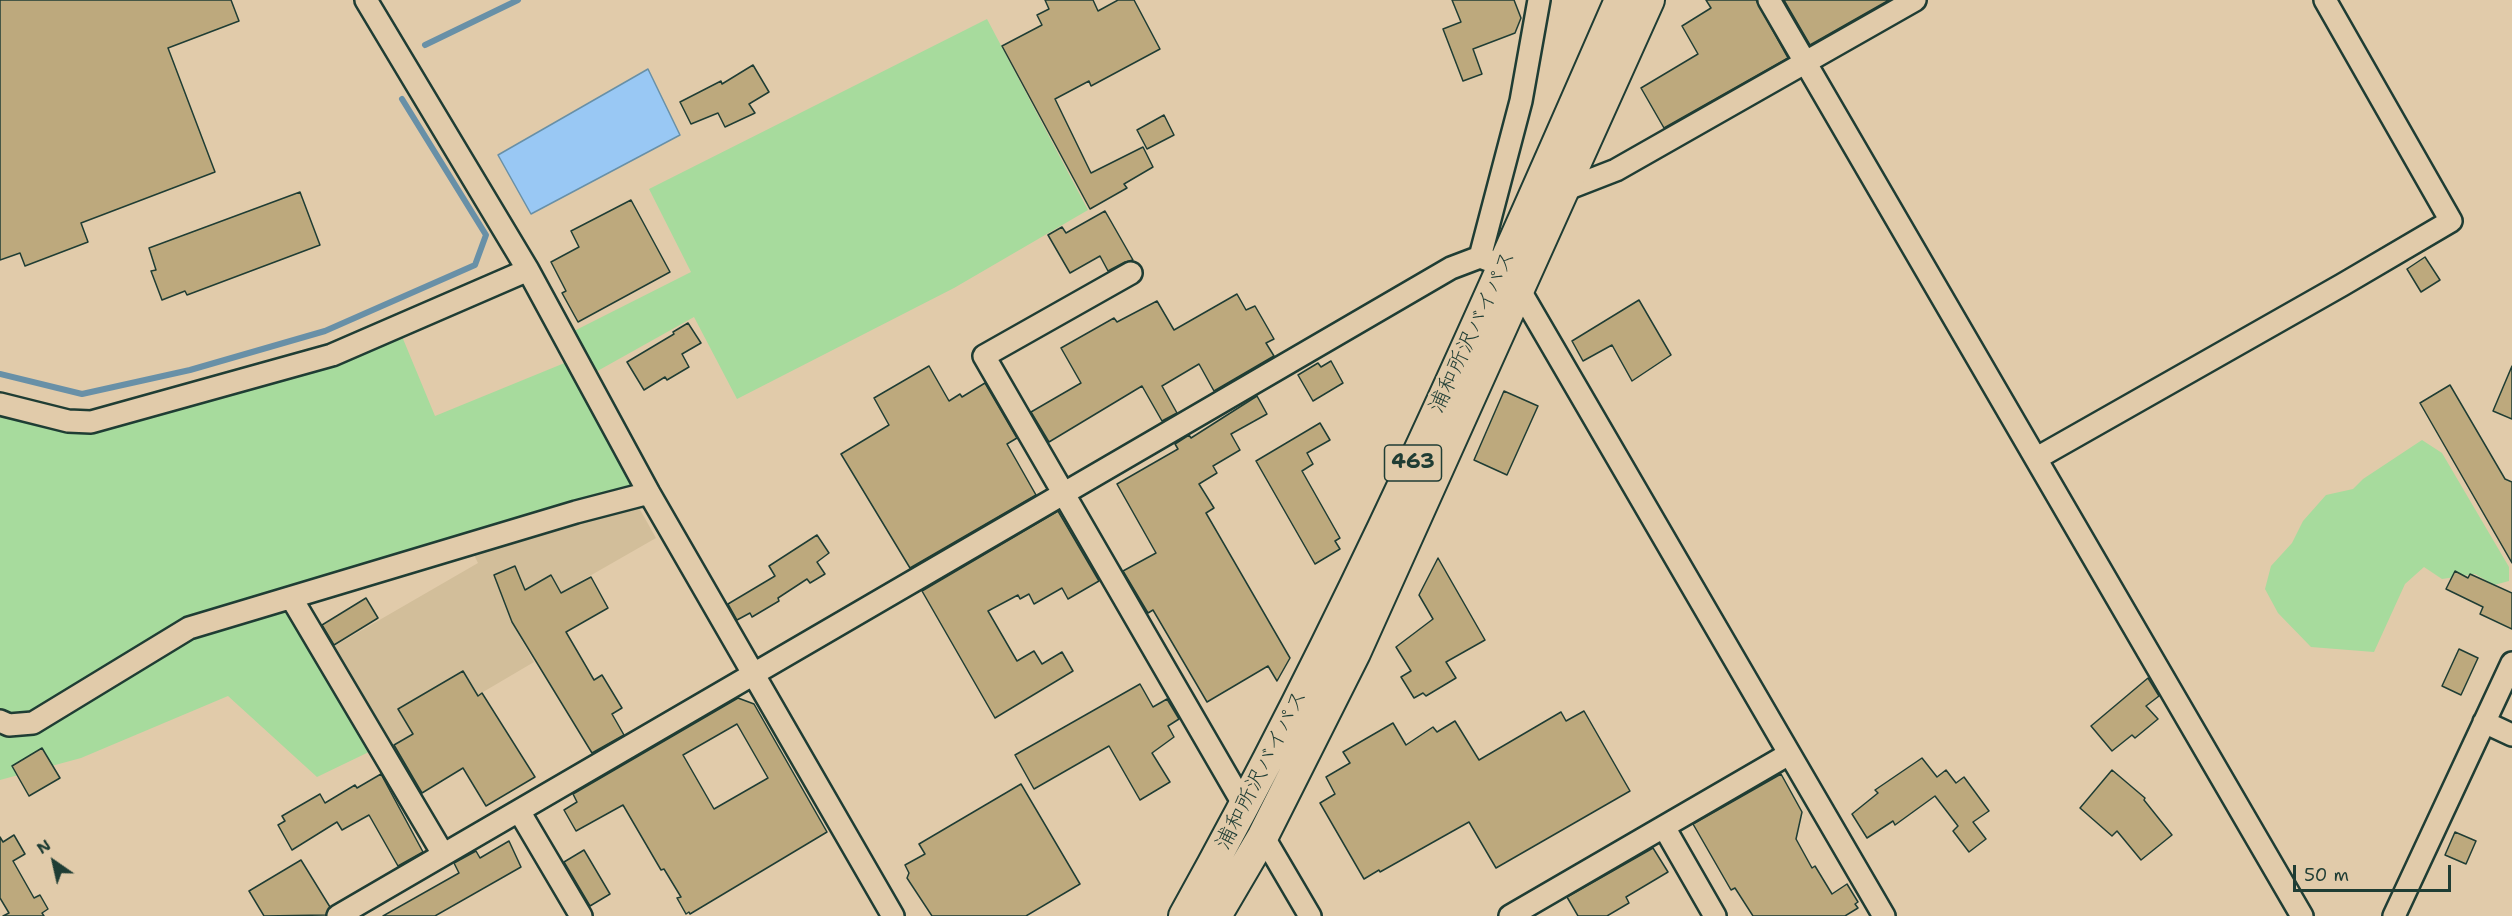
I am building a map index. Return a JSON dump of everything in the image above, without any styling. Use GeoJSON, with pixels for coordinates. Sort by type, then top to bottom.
{"type":"FeatureCollection","features":[{"type":"Feature","properties":{"kind":"highway","name":"浦和所沢バイパス"},"geometry":{"type":"LineString","coordinates":[[1184,916],[1245,807],[1352,593],[1501,271],[1620,0]]}},
{"type":"Feature","properties":{"kind":"highway","name":"浦和所沢バイパス"},"geometry":{"type":"LineString","coordinates":[[1216,916],[1263,836],[1355,653],[1501,271],[1562,191],[1649,0]]}},
{"type":"Feature","properties":{"kind":"street"},"geometry":{"type":"LineString","coordinates":[[366,0],[528,270],[649,493],[893,916]]}},
{"type":"Feature","properties":{"kind":"street"},"geometry":{"type":"LineString","coordinates":[[1539,0],[1521,101],[1501,271],[1790,754],[1884,916]]}},
{"type":"Feature","properties":{"kind":"street"},"geometry":{"type":"LineString","coordinates":[[1769,0],[2302,916]]}},
{"type":"Feature","properties":{"kind":"street"},"geometry":{"type":"LineString","coordinates":[[1562,191],[1616,170],[1914,0]]}},
{"type":"Feature","properties":{"kind":"street"},"geometry":{"type":"LineString","coordinates":[[2037,458],[2332,291],[2451,220],[2325,0]]}},
{"type":"Feature","properties":{"kind":"street"},"geometry":{"type":"LineString","coordinates":[[338,916],[1451,268],[1501,271]]}},
{"type":"Feature","properties":{"kind":"street"},"geometry":{"type":"LineString","coordinates":[[0,404],[68,421],[91,422],[332,355],[528,270]]}},
{"type":"Feature","properties":{"kind":"street"},"geometry":{"type":"LineString","coordinates":[[1131,273],[984,356],[1245,807]]}},
{"type":"Feature","properties":{"kind":"street"},"geometry":{"type":"LineString","coordinates":[[0,721],[9,725],[33,723],[189,628],[576,512],[649,493]]}},
{"type":"Feature","properties":{"kind":"street"},"geometry":{"type":"LineString","coordinates":[[292,599],[443,854]]}},
{"type":"Feature","properties":{"kind":"street"},"geometry":{"type":"LineString","coordinates":[[2394,916],[2512,663]]}},
{"type":"Feature","properties":{"kind":"street"},"geometry":{"type":"LineString","coordinates":[[2484,722],[2512,735]]}},
{"type":"Feature","properties":{"kind":"street"},"geometry":{"type":"LineString","coordinates":[[1510,916],[1790,754]]}},
{"type":"Feature","properties":{"kind":"street"},"geometry":{"type":"LineString","coordinates":[[519,811],[580,916]]}},
{"type":"Feature","properties":{"kind":"street"},"geometry":{"type":"LineString","coordinates":[[1664,827],[1715,916]]}},
{"type":"Feature","properties":{"kind":"street"},"geometry":{"type":"LineString","coordinates":[[1263,836],[1310,916]]}},
{"type":"Feature","properties":{"kind":"shaded area"},"geometry":{"type":"Polygon","coordinates":[[[638,506],[656,538],[511,621],[534,662],[388,748],[331,648],[478,563],[473,553],[638,506]]]}},
{"type":"Feature","properties":{"kind":"green space"},"geometry":{"type":"Polygon","coordinates":[[[987,19],[1088,210],[954,288],[737,399],[694,317],[576,383],[633,486],[278,593],[373,750],[317,777],[228,696],[81,758],[0,780],[0,415],[61,431],[92,431],[203,403],[336,364],[401,334],[435,416],[567,362],[574,331],[691,272],[649,189],[987,19]]]}},
{"type":"Feature","properties":{"kind":"green space"},"geometry":{"type":"Polygon","coordinates":[[[2422,440],[2442,453],[2509,567],[2509,581],[2494,585],[2475,574],[2442,579],[2424,567],[2405,584],[2374,652],[2311,647],[2278,613],[2265,589],[2271,566],[2292,543],[2303,521],[2326,495],[2353,489],[2363,479],[2422,440]]]}},
{"type":"Feature","properties":{"kind":"water"},"geometry":{"type":"Polygon","coordinates":[[[648,69],[680,135],[531,214],[498,155],[648,69]]]}},
{"type":"Feature","properties":{"kind":"building"},"geometry":{"type":"Polygon","coordinates":[[[0,0],[231,0],[239,21],[168,48],[215,172],[81,223],[88,242],[25,266],[20,253],[0,260],[0,0]]]}},
{"type":"Feature","properties":{"kind":"building"},"geometry":{"type":"Polygon","coordinates":[[[1045,0],[1093,0],[1098,11],[1118,0],[1134,0],[1160,49],[1091,86],[1089,81],[1055,99],[1091,173],[1143,147],[1153,167],[1124,184],[1127,188],[1090,209],[1002,46],[1042,25],[1037,15],[1049,9],[1045,0]]]}},
{"type":"Feature","properties":{"kind":"building"},"geometry":{"type":"Polygon","coordinates":[[[1452,0],[1514,0],[1521,18],[1515,33],[1473,49],[1482,74],[1463,81],[1443,29],[1461,22],[1452,0]]]}},
{"type":"Feature","properties":{"kind":"building"},"geometry":{"type":"Polygon","coordinates":[[[1706,0],[1756,0],[1788,58],[1664,128],[1641,88],[1698,54],[1682,26],[1711,8],[1706,0]]]}},
{"type":"Feature","properties":{"kind":"building"},"geometry":{"type":"Polygon","coordinates":[[[1784,0],[1889,0],[1810,45],[1784,0]]]}},
{"type":"Feature","properties":{"kind":"building"},"geometry":{"type":"Polygon","coordinates":[[[753,65],[769,92],[749,104],[755,113],[725,127],[718,113],[691,124],[680,102],[721,81],[722,84],[753,65]]]}},
{"type":"Feature","properties":{"kind":"building"},"geometry":{"type":"Polygon","coordinates":[[[1164,115],[1174,135],[1147,149],[1137,130],[1164,115]]]}},
{"type":"Feature","properties":{"kind":"building"},"geometry":{"type":"Polygon","coordinates":[[[300,192],[320,245],[187,295],[185,291],[162,300],[151,271],[156,270],[149,248],[300,192]]]}},
{"type":"Feature","properties":{"kind":"building"},"geometry":{"type":"Polygon","coordinates":[[[631,200],[670,272],[578,322],[562,293],[566,291],[551,262],[579,247],[571,231],[631,200]]]}},
{"type":"Feature","properties":{"kind":"building"},"geometry":{"type":"Polygon","coordinates":[[[1105,211],[1133,260],[1108,271],[1100,256],[1070,273],[1048,235],[1062,227],[1066,233],[1105,211]]]}},
{"type":"Feature","properties":{"kind":"building"},"geometry":{"type":"Polygon","coordinates":[[[2425,257],[2440,280],[2421,292],[2407,269],[2425,257]]]}},
{"type":"Feature","properties":{"kind":"building"},"geometry":{"type":"Polygon","coordinates":[[[1237,294],[1246,310],[1255,306],[1274,339],[1266,343],[1274,356],[1214,391],[1199,364],[1162,386],[1177,413],[1162,421],[1142,386],[1049,442],[1031,412],[1081,383],[1061,348],[1114,318],[1117,322],[1157,301],[1174,330],[1237,294]]]}},
{"type":"Feature","properties":{"kind":"building"},"geometry":{"type":"Polygon","coordinates":[[[1639,300],[1671,355],[1632,381],[1612,345],[1583,361],[1572,341],[1639,300]]]}},
{"type":"Feature","properties":{"kind":"building"},"geometry":{"type":"Polygon","coordinates":[[[688,323],[701,343],[682,354],[689,367],[667,380],[665,377],[644,390],[627,362],[688,323]]]}},
{"type":"Feature","properties":{"kind":"building"},"geometry":{"type":"Polygon","coordinates":[[[1331,361],[1343,383],[1313,401],[1298,375],[1318,363],[1321,367],[1331,361]]]}},
{"type":"Feature","properties":{"kind":"building"},"geometry":{"type":"Polygon","coordinates":[[[929,366],[949,401],[960,394],[962,397],[985,383],[1017,438],[1007,444],[1036,495],[910,568],[841,454],[889,425],[874,398],[929,366]]]}},
{"type":"Feature","properties":{"kind":"building"},"geometry":{"type":"Polygon","coordinates":[[[2512,366],[2512,419],[2493,411],[2512,366]]]}},
{"type":"Feature","properties":{"kind":"building"},"geometry":{"type":"Polygon","coordinates":[[[2450,385],[2505,479],[2512,482],[2512,563],[2420,403],[2450,385]]]}},
{"type":"Feature","properties":{"kind":"building"},"geometry":{"type":"Polygon","coordinates":[[[1504,391],[1538,406],[1507,475],[1474,460],[1504,391]]]}},
{"type":"Feature","properties":{"kind":"building"},"geometry":{"type":"Polygon","coordinates":[[[1257,396],[1267,414],[1231,434],[1240,450],[1213,466],[1217,473],[1199,484],[1214,508],[1206,513],[1290,658],[1277,681],[1268,666],[1207,702],[1153,610],[1148,613],[1123,571],[1156,553],[1117,484],[1178,449],[1175,444],[1189,435],[1191,438],[1257,396]]]}},
{"type":"Feature","properties":{"kind":"building"},"geometry":{"type":"Polygon","coordinates":[[[1320,423],[1330,440],[1307,453],[1313,464],[1302,471],[1340,538],[1335,541],[1340,549],[1315,564],[1256,461],[1320,423]]]}},
{"type":"Feature","properties":{"kind":"building"},"geometry":{"type":"Polygon","coordinates":[[[1058,511],[1099,581],[1068,599],[1062,588],[1034,604],[1029,594],[1020,599],[1018,595],[988,611],[1017,661],[1034,651],[1042,664],[1062,652],[1073,671],[995,718],[922,591],[1058,511]]]}},
{"type":"Feature","properties":{"kind":"building"},"geometry":{"type":"Polygon","coordinates":[[[817,535],[829,553],[817,562],[825,574],[810,583],[807,579],[778,598],[779,601],[752,617],[750,613],[737,620],[728,604],[775,576],[769,566],[817,535]]]}},
{"type":"Feature","properties":{"kind":"building"},"geometry":{"type":"Polygon","coordinates":[[[1438,558],[1485,640],[1446,662],[1456,678],[1426,696],[1423,693],[1414,698],[1401,677],[1411,671],[1396,647],[1433,619],[1419,595],[1438,558]]]}},
{"type":"Feature","properties":{"kind":"building"},"geometry":{"type":"Polygon","coordinates":[[[515,566],[525,590],[551,575],[561,593],[591,577],[608,608],[566,632],[594,680],[602,675],[622,708],[612,714],[624,735],[592,753],[512,622],[494,575],[515,566]]]}},
{"type":"Feature","properties":{"kind":"building"},"geometry":{"type":"Polygon","coordinates":[[[2455,571],[2468,578],[2470,574],[2512,593],[2512,629],[2480,614],[2483,607],[2446,589],[2455,571]]]}},
{"type":"Feature","properties":{"kind":"building"},"geometry":{"type":"Polygon","coordinates":[[[366,598],[378,618],[334,645],[322,625],[366,598]]]}},
{"type":"Feature","properties":{"kind":"building"},"geometry":{"type":"Polygon","coordinates":[[[2459,649],[2478,658],[2461,695],[2442,686],[2459,649]]]}},
{"type":"Feature","properties":{"kind":"building"},"geometry":{"type":"Polygon","coordinates":[[[463,671],[478,696],[482,693],[535,777],[486,806],[463,768],[422,793],[394,745],[413,734],[398,709],[463,671]]]}},
{"type":"Feature","properties":{"kind":"building"},"geometry":{"type":"Polygon","coordinates":[[[2148,678],[2159,696],[2146,706],[2158,719],[2135,738],[2132,735],[2112,751],[2091,726],[2148,678]]]}},
{"type":"Feature","properties":{"kind":"building"},"geometry":{"type":"Polygon","coordinates":[[[1140,684],[1153,707],[1167,699],[1179,719],[1168,726],[1174,737],[1152,753],[1170,782],[1140,800],[1109,746],[1034,789],[1015,755],[1140,684]]]}},
{"type":"Feature","properties":{"kind":"building"},"geometry":{"type":"Polygon","coordinates":[[[738,698],[754,704],[827,832],[690,914],[689,912],[686,914],[677,898],[681,897],[664,869],[661,870],[623,805],[576,831],[564,810],[577,802],[573,794],[738,698]],[[737,724],[683,755],[714,809],[768,778],[737,724]]]}},
{"type":"Feature","properties":{"kind":"building"},"geometry":{"type":"Polygon","coordinates":[[[1584,711],[1630,791],[1496,868],[1469,822],[1364,879],[1320,803],[1335,794],[1326,777],[1350,763],[1343,752],[1393,723],[1406,745],[1433,727],[1437,732],[1455,721],[1479,760],[1561,712],[1566,721],[1584,711]]]}},
{"type":"Feature","properties":{"kind":"building"},"geometry":{"type":"Polygon","coordinates":[[[42,748],[60,778],[29,796],[12,766],[42,748]]]}},
{"type":"Feature","properties":{"kind":"building"},"geometry":{"type":"Polygon","coordinates":[[[1922,758],[1937,777],[1946,770],[1956,783],[1964,777],[1989,811],[1973,822],[1986,839],[1969,852],[1953,831],[1958,826],[1935,796],[1895,825],[1893,821],[1867,838],[1852,814],[1878,793],[1875,790],[1922,758]]]}},
{"type":"Feature","properties":{"kind":"building"},"geometry":{"type":"Polygon","coordinates":[[[2112,770],[2145,798],[2144,800],[2172,835],[2141,860],[2117,831],[2112,836],[2080,808],[2112,770]]]}},
{"type":"Feature","properties":{"kind":"building"},"geometry":{"type":"Polygon","coordinates":[[[381,774],[423,852],[398,866],[369,815],[342,830],[337,822],[292,850],[278,825],[285,821],[282,816],[320,794],[325,803],[355,785],[357,788],[381,774]]]}},
{"type":"Feature","properties":{"kind":"building"},"geometry":{"type":"Polygon","coordinates":[[[1781,774],[1802,812],[1796,839],[1812,868],[1815,866],[1832,894],[1847,884],[1858,902],[1855,904],[1858,908],[1845,916],[1753,916],[1735,888],[1731,890],[1693,824],[1781,774]]]}},
{"type":"Feature","properties":{"kind":"building"},"geometry":{"type":"Polygon","coordinates":[[[1021,784],[1080,884],[1026,916],[932,916],[907,878],[909,873],[905,865],[925,854],[919,844],[1021,784]]]}},
{"type":"Feature","properties":{"kind":"building"},"geometry":{"type":"Polygon","coordinates":[[[2455,832],[2476,841],[2466,864],[2445,855],[2455,832]]]}},
{"type":"Feature","properties":{"kind":"building"},"geometry":{"type":"Polygon","coordinates":[[[14,835],[25,854],[13,861],[34,898],[40,895],[48,909],[42,913],[44,916],[3,916],[9,913],[0,898],[0,837],[3,842],[14,835]]]}},
{"type":"Feature","properties":{"kind":"building"},"geometry":{"type":"Polygon","coordinates":[[[509,841],[521,867],[435,916],[383,916],[459,873],[454,863],[476,851],[480,858],[509,841]]]}},
{"type":"Feature","properties":{"kind":"building"},"geometry":{"type":"Polygon","coordinates":[[[1653,848],[1668,872],[1626,897],[1629,903],[1607,916],[1578,916],[1567,897],[1653,848]]]}},
{"type":"Feature","properties":{"kind":"building"},"geometry":{"type":"Polygon","coordinates":[[[584,850],[610,894],[590,906],[564,862],[584,850]]]}},
{"type":"Feature","properties":{"kind":"building"},"geometry":{"type":"Polygon","coordinates":[[[301,860],[330,907],[326,915],[264,916],[249,891],[301,860]]]}},
{"type":"Feature","properties":{"kind":"waterway"},"geometry":{"type":"LineString","coordinates":[[425,45],[518,0]]}},
{"type":"Feature","properties":{"kind":"waterway"},"geometry":{"type":"LineString","coordinates":[[0,374],[82,394],[190,370],[325,331],[475,265],[486,235],[402,99]]}}]}
